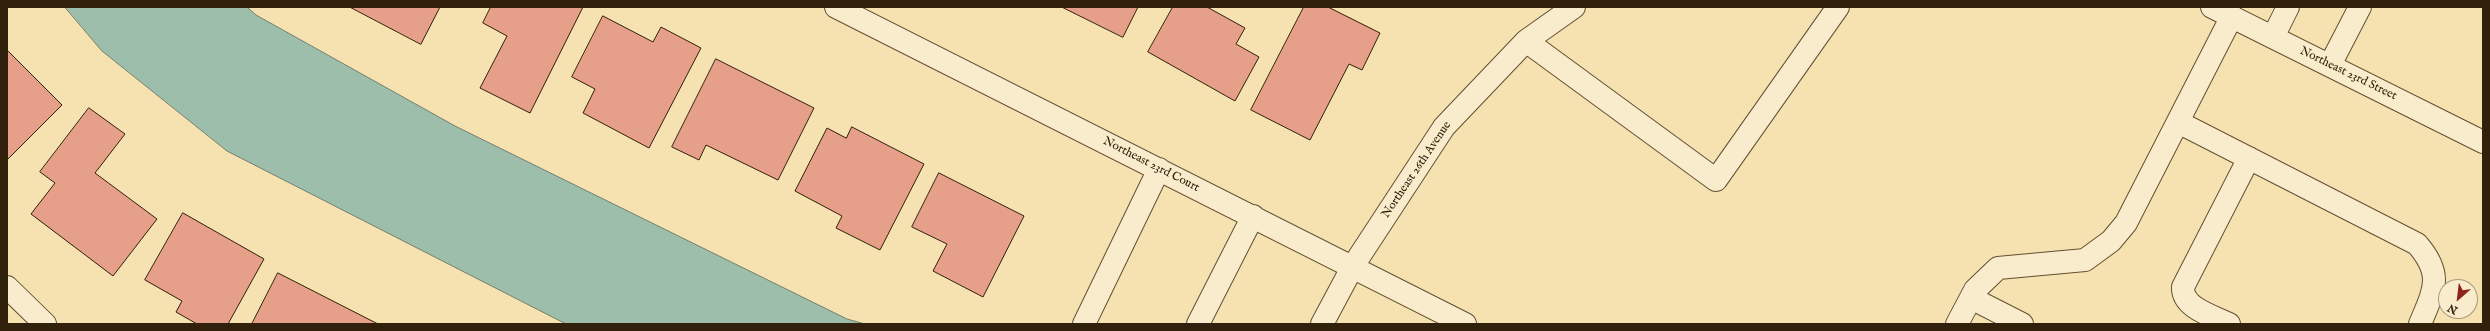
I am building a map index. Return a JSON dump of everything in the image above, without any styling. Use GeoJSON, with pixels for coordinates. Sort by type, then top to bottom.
{"type":"FeatureCollection","features":[{"type":"Feature","properties":{"kind":"street","name":"Northeast 23rd Court"},"geometry":{"type":"LineString","coordinates":[[836,7],[1466,324]]}},
{"type":"Feature","properties":{"kind":"street","name":"Northeast 26th Avenue"},"geometry":{"type":"LineString","coordinates":[[1322,324],[1353,266],[1444,127],[1526,41],[1574,7]]}},
{"type":"Feature","properties":{"kind":"street"},"geometry":{"type":"LineString","coordinates":[[1526,41],[1716,180],[1838,7]]}},
{"type":"Feature","properties":{"kind":"street","name":"Northeast 23rd Street"},"geometry":{"type":"LineString","coordinates":[[2212,7],[2483,142]]}},
{"type":"Feature","properties":{"kind":"street"},"geometry":{"type":"LineString","coordinates":[[2273,37],[2288,7]]}},
{"type":"Feature","properties":{"kind":"street"},"geometry":{"type":"LineString","coordinates":[[2330,65],[2360,7]]}},
{"type":"Feature","properties":{"kind":"street"},"geometry":{"type":"LineString","coordinates":[[1957,324],[1975,290],[1998,268],[2085,260],[2111,241],[2126,223],[2232,16]]}},
{"type":"Feature","properties":{"kind":"street"},"geometry":{"type":"LineString","coordinates":[[2178,122],[2418,244],[2430,259],[2435,276],[2433,294],[2420,324]]}},
{"type":"Feature","properties":{"kind":"street"},"geometry":{"type":"LineString","coordinates":[[2229,324],[2187,303],[2183,296],[2183,287],[2249,158]]}},
{"type":"Feature","properties":{"kind":"street"},"geometry":{"type":"LineString","coordinates":[[1084,324],[1159,169]]}},
{"type":"Feature","properties":{"kind":"street"},"geometry":{"type":"LineString","coordinates":[[1198,324],[1253,216]]}},
{"type":"Feature","properties":{"kind":"street"},"geometry":{"type":"LineString","coordinates":[[7,287],[45,324]]}},
{"type":"Feature","properties":{"kind":"street"},"geometry":{"type":"LineString","coordinates":[[1971,298],[2022,324]]}},
{"type":"Feature","properties":{"kind":"shaded area"},"geometry":{"type":"Polygon","coordinates":[[[65,7],[247,7],[256,15],[455,126],[847,319],[865,324],[566,324],[227,151],[102,51],[65,7]]]}},
{"type":"Feature","properties":{"kind":"building"},"geometry":{"type":"Polygon","coordinates":[[[350,7],[440,7],[421,44],[350,7]]]}},
{"type":"Feature","properties":{"kind":"building"},"geometry":{"type":"Polygon","coordinates":[[[491,7],[583,7],[530,113],[480,88],[507,36],[483,23],[491,7]]]}},
{"type":"Feature","properties":{"kind":"building"},"geometry":{"type":"Polygon","coordinates":[[[1062,7],[1138,7],[1123,37],[1062,7]]]}},
{"type":"Feature","properties":{"kind":"building"},"geometry":{"type":"Polygon","coordinates":[[[1173,7],[1207,7],[1245,28],[1236,44],[1259,57],[1235,101],[1148,52],[1173,7]]]}},
{"type":"Feature","properties":{"kind":"building"},"geometry":{"type":"Polygon","coordinates":[[[1304,7],[1328,7],[1380,33],[1362,70],[1349,64],[1310,140],[1251,110],[1304,7]]]}},
{"type":"Feature","properties":{"kind":"building"},"geometry":{"type":"Polygon","coordinates":[[[603,16],[653,42],[661,27],[701,48],[649,148],[583,113],[595,89],[572,77],[603,16]]]}},
{"type":"Feature","properties":{"kind":"building"},"geometry":{"type":"Polygon","coordinates":[[[7,50],[62,105],[7,160],[7,50]]]}},
{"type":"Feature","properties":{"kind":"building"},"geometry":{"type":"Polygon","coordinates":[[[716,59],[814,108],[778,180],[706,145],[699,160],[672,147],[716,59]]]}},
{"type":"Feature","properties":{"kind":"building"},"geometry":{"type":"Polygon","coordinates":[[[89,108],[125,134],[95,173],[157,219],[113,276],[31,214],[55,183],[40,172],[89,108]]]}},
{"type":"Feature","properties":{"kind":"building"},"geometry":{"type":"Polygon","coordinates":[[[852,127],[924,164],[880,250],[836,228],[842,216],[795,191],[827,128],[846,138],[852,127]]]}},
{"type":"Feature","properties":{"kind":"building"},"geometry":{"type":"Polygon","coordinates":[[[939,173],[1024,216],[983,297],[933,271],[947,244],[912,227],[939,173]]]}},
{"type":"Feature","properties":{"kind":"building"},"geometry":{"type":"Polygon","coordinates":[[[183,213],[264,259],[228,324],[197,324],[176,312],[182,301],[145,280],[183,213]]]}},
{"type":"Feature","properties":{"kind":"building"},"geometry":{"type":"Polygon","coordinates":[[[278,273],[378,324],[252,324],[278,273]]]}}]}
